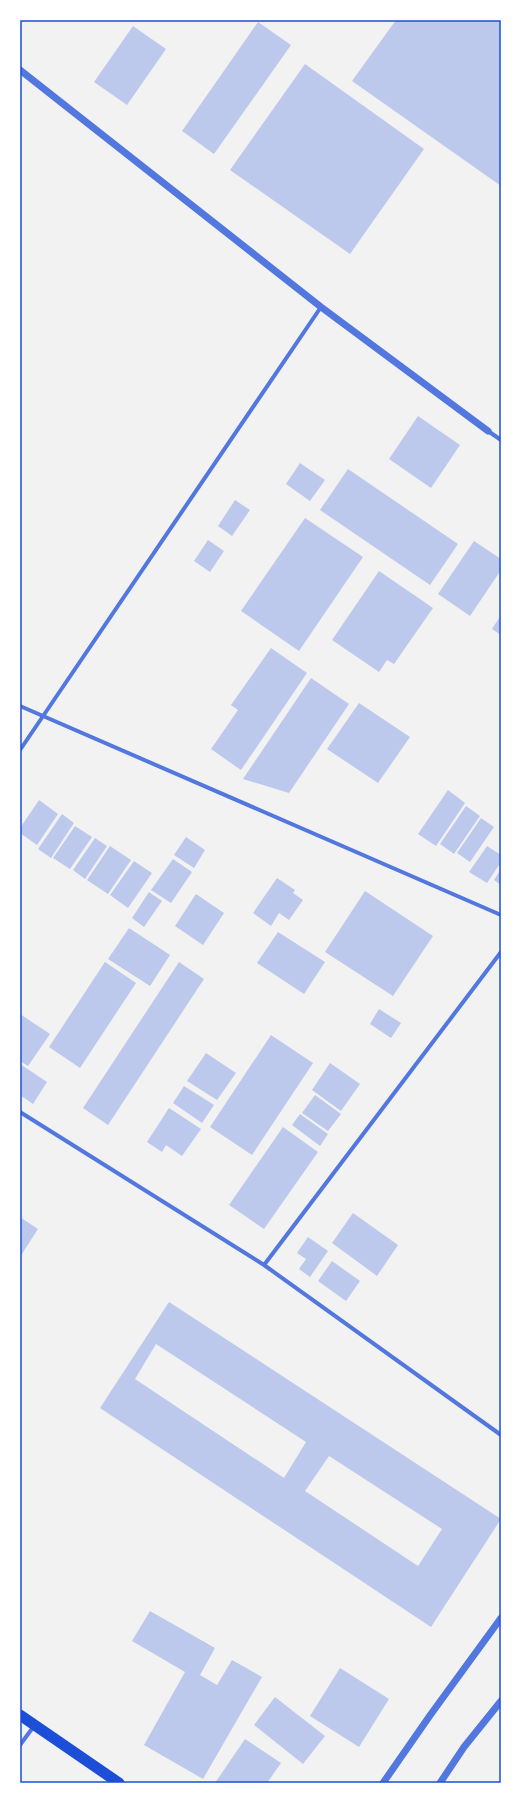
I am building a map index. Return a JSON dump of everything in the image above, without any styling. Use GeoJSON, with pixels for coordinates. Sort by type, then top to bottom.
{"type":"FeatureCollection","features":[{"type":"Feature","properties":{"kind":"highway"},"geometry":{"type":"LineString","coordinates":[[20,1715],[119,1783]]}},
{"type":"Feature","properties":{"kind":"street"},"geometry":{"type":"LineString","coordinates":[[20,70],[321,307],[501,440]]}},
{"type":"Feature","properties":{"kind":"street"},"geometry":{"type":"LineString","coordinates":[[20,750],[321,307]]}},
{"type":"Feature","properties":{"kind":"street"},"geometry":{"type":"LineString","coordinates":[[20,706],[501,914]]}},
{"type":"Feature","properties":{"kind":"street"},"geometry":{"type":"LineString","coordinates":[[264,1265],[501,952]]}},
{"type":"Feature","properties":{"kind":"street"},"geometry":{"type":"LineString","coordinates":[[20,1112],[264,1265],[501,1435]]}},
{"type":"Feature","properties":{"kind":"street"},"geometry":{"type":"LineString","coordinates":[[383,1783],[501,1618]]}},
{"type":"Feature","properties":{"kind":"street"},"geometry":{"type":"LineString","coordinates":[[440,1783],[464,1747],[501,1701]]}},
{"type":"Feature","properties":{"kind":"street"},"geometry":{"type":"LineString","coordinates":[[20,1745],[35,1725]]}},
{"type":"Feature","properties":{"kind":"building"},"geometry":{"type":"Polygon","coordinates":[[[396,20],[501,20],[501,186],[352,81],[396,20]]]}},
{"type":"Feature","properties":{"kind":"building"},"geometry":{"type":"Polygon","coordinates":[[[258,22],[291,45],[214,154],[182,131],[258,22]]]}},
{"type":"Feature","properties":{"kind":"building"},"geometry":{"type":"Polygon","coordinates":[[[133,26],[166,49],[127,105],[94,82],[133,26]]]}},
{"type":"Feature","properties":{"kind":"building"},"geometry":{"type":"Polygon","coordinates":[[[305,64],[424,149],[350,254],[230,170],[305,64]]]}},
{"type":"Feature","properties":{"kind":"building"},"geometry":{"type":"Polygon","coordinates":[[[418,416],[460,445],[431,488],[389,459],[418,416]]]}},
{"type":"Feature","properties":{"kind":"building"},"geometry":{"type":"Polygon","coordinates":[[[300,463],[325,480],[310,501],[286,484],[300,463]]]}},
{"type":"Feature","properties":{"kind":"building"},"geometry":{"type":"Polygon","coordinates":[[[348,469],[458,544],[430,585],[320,510],[348,469]]]}},
{"type":"Feature","properties":{"kind":"building"},"geometry":{"type":"Polygon","coordinates":[[[235,500],[250,510],[232,536],[218,526],[235,500]]]}},
{"type":"Feature","properties":{"kind":"building"},"geometry":{"type":"Polygon","coordinates":[[[305,518],[363,557],[299,651],[241,611],[305,518]]]}},
{"type":"Feature","properties":{"kind":"building"},"geometry":{"type":"Polygon","coordinates":[[[208,540],[224,551],[210,572],[194,561],[208,540]]]}},
{"type":"Feature","properties":{"kind":"building"},"geometry":{"type":"Polygon","coordinates":[[[474,541],[501,559],[501,570],[470,616],[438,594],[474,541]]]}},
{"type":"Feature","properties":{"kind":"building"},"geometry":{"type":"Polygon","coordinates":[[[379,571],[433,608],[394,664],[387,660],[379,672],[332,640],[379,571]]]}},
{"type":"Feature","properties":{"kind":"building"},"geometry":{"type":"Polygon","coordinates":[[[501,615],[501,635],[492,629],[501,615]]]}},
{"type":"Feature","properties":{"kind":"building"},"geometry":{"type":"Polygon","coordinates":[[[271,648],[307,673],[241,770],[211,749],[238,710],[231,705],[271,648]]]}},
{"type":"Feature","properties":{"kind":"building"},"geometry":{"type":"Polygon","coordinates":[[[311,678],[349,704],[289,793],[243,779],[311,678]]]}},
{"type":"Feature","properties":{"kind":"building"},"geometry":{"type":"Polygon","coordinates":[[[359,703],[410,737],[378,783],[327,749],[359,703]]]}},
{"type":"Feature","properties":{"kind":"building"},"geometry":{"type":"Polygon","coordinates":[[[448,790],[465,803],[436,846],[418,834],[448,790]]]}},
{"type":"Feature","properties":{"kind":"building"},"geometry":{"type":"Polygon","coordinates":[[[39,800],[58,814],[37,845],[20,833],[20,828],[39,800]]]}},
{"type":"Feature","properties":{"kind":"building"},"geometry":{"type":"Polygon","coordinates":[[[466,806],[480,816],[454,854],[440,844],[466,806]]]}},
{"type":"Feature","properties":{"kind":"building"},"geometry":{"type":"Polygon","coordinates":[[[62,814],[74,823],[51,858],[38,849],[62,814]]]}},
{"type":"Feature","properties":{"kind":"building"},"geometry":{"type":"Polygon","coordinates":[[[481,818],[494,827],[470,862],[457,853],[481,818]]]}},
{"type":"Feature","properties":{"kind":"building"},"geometry":{"type":"Polygon","coordinates":[[[75,826],[92,837],[70,869],[53,858],[75,826]]]}},
{"type":"Feature","properties":{"kind":"building"},"geometry":{"type":"Polygon","coordinates":[[[186,837],[205,850],[194,868],[174,855],[186,837]]]}},
{"type":"Feature","properties":{"kind":"building"},"geometry":{"type":"Polygon","coordinates":[[[95,838],[107,846],[85,879],[73,870],[95,838]]]}},
{"type":"Feature","properties":{"kind":"building"},"geometry":{"type":"Polygon","coordinates":[[[110,846],[131,860],[108,894],[87,880],[110,846]]]}},
{"type":"Feature","properties":{"kind":"building"},"geometry":{"type":"Polygon","coordinates":[[[487,846],[501,855],[501,862],[487,883],[469,872],[487,846]]]}},
{"type":"Feature","properties":{"kind":"building"},"geometry":{"type":"Polygon","coordinates":[[[173,859],[192,872],[171,903],[151,890],[173,859]]]}},
{"type":"Feature","properties":{"kind":"building"},"geometry":{"type":"Polygon","coordinates":[[[134,861],[152,873],[128,908],[110,895],[134,861]]]}},
{"type":"Feature","properties":{"kind":"building"},"geometry":{"type":"Polygon","coordinates":[[[501,869],[501,885],[494,880],[501,869]]]}},
{"type":"Feature","properties":{"kind":"building"},"geometry":{"type":"Polygon","coordinates":[[[277,878],[295,890],[293,893],[303,900],[289,920],[279,913],[271,926],[253,913],[277,878]]]}},
{"type":"Feature","properties":{"kind":"building"},"geometry":{"type":"Polygon","coordinates":[[[365,891],[433,936],[393,996],[325,952],[365,891]]]}},
{"type":"Feature","properties":{"kind":"building"},"geometry":{"type":"Polygon","coordinates":[[[149,892],[162,901],[144,927],[132,918],[149,892]]]}},
{"type":"Feature","properties":{"kind":"building"},"geometry":{"type":"Polygon","coordinates":[[[196,894],[224,913],[203,945],[175,926],[196,894]]]}},
{"type":"Feature","properties":{"kind":"building"},"geometry":{"type":"Polygon","coordinates":[[[129,928],[170,955],[150,986],[108,959],[129,928]]]}},
{"type":"Feature","properties":{"kind":"building"},"geometry":{"type":"Polygon","coordinates":[[[278,932],[325,962],[304,994],[257,963],[278,932]]]}},
{"type":"Feature","properties":{"kind":"building"},"geometry":{"type":"Polygon","coordinates":[[[105,962],[136,983],[80,1068],[49,1047],[105,962]]]}},
{"type":"Feature","properties":{"kind":"building"},"geometry":{"type":"Polygon","coordinates":[[[179,962],[204,979],[108,1125],[83,1108],[179,962]]]}},
{"type":"Feature","properties":{"kind":"building"},"geometry":{"type":"Polygon","coordinates":[[[379,1009],[401,1023],[391,1038],[370,1024],[379,1009]]]}},
{"type":"Feature","properties":{"kind":"building"},"geometry":{"type":"Polygon","coordinates":[[[20,1014],[50,1034],[28,1066],[20,1061],[20,1014]]]}},
{"type":"Feature","properties":{"kind":"building"},"geometry":{"type":"Polygon","coordinates":[[[271,1035],[313,1063],[252,1155],[210,1127],[271,1035]]]}},
{"type":"Feature","properties":{"kind":"building"},"geometry":{"type":"Polygon","coordinates":[[[206,1053],[236,1073],[217,1100],[187,1081],[206,1053]]]}},
{"type":"Feature","properties":{"kind":"building"},"geometry":{"type":"Polygon","coordinates":[[[330,1063],[360,1084],[341,1111],[312,1090],[330,1063]]]}},
{"type":"Feature","properties":{"kind":"building"},"geometry":{"type":"Polygon","coordinates":[[[20,1064],[47,1082],[33,1104],[20,1095],[20,1064]]]}},
{"type":"Feature","properties":{"kind":"building"},"geometry":{"type":"Polygon","coordinates":[[[184,1086],[214,1105],[202,1123],[173,1103],[184,1086]]]}},
{"type":"Feature","properties":{"kind":"building"},"geometry":{"type":"Polygon","coordinates":[[[315,1095],[341,1114],[328,1131],[302,1113],[315,1095]]]}},
{"type":"Feature","properties":{"kind":"building"},"geometry":{"type":"Polygon","coordinates":[[[169,1108],[201,1129],[182,1156],[166,1145],[162,1152],[147,1142],[169,1108]]]}},
{"type":"Feature","properties":{"kind":"building"},"geometry":{"type":"Polygon","coordinates":[[[300,1114],[328,1134],[320,1146],[292,1125],[300,1114]]]}},
{"type":"Feature","properties":{"kind":"building"},"geometry":{"type":"Polygon","coordinates":[[[283,1127],[318,1152],[264,1229],[229,1205],[283,1127]]]}},
{"type":"Feature","properties":{"kind":"building"},"geometry":{"type":"Polygon","coordinates":[[[353,1213],[398,1245],[377,1276],[332,1243],[353,1213]]]}},
{"type":"Feature","properties":{"kind":"building"},"geometry":{"type":"Polygon","coordinates":[[[20,1217],[38,1229],[20,1257],[20,1217]]]}},
{"type":"Feature","properties":{"kind":"building"},"geometry":{"type":"Polygon","coordinates":[[[308,1237],[328,1251],[310,1277],[299,1269],[306,1259],[297,1253],[308,1237]]]}},
{"type":"Feature","properties":{"kind":"building"},"geometry":{"type":"Polygon","coordinates":[[[332,1261],[360,1281],[346,1301],[318,1281],[332,1261]]]}},
{"type":"Feature","properties":{"kind":"building"},"geometry":{"type":"Polygon","coordinates":[[[169,1302],[501,1519],[431,1627],[100,1408],[169,1302]],[[156,1344],[135,1379],[284,1478],[306,1442],[156,1344]],[[329,1456],[305,1491],[418,1566],[442,1529],[329,1456]]]}},
{"type":"Feature","properties":{"kind":"building"},"geometry":{"type":"Polygon","coordinates":[[[150,1611],[215,1648],[200,1675],[217,1685],[232,1660],[262,1677],[203,1779],[144,1745],[185,1672],[132,1641],[150,1611]]]}},
{"type":"Feature","properties":{"kind":"building"},"geometry":{"type":"Polygon","coordinates":[[[340,1668],[389,1699],[359,1747],[310,1716],[340,1668]]]}},
{"type":"Feature","properties":{"kind":"building"},"geometry":{"type":"Polygon","coordinates":[[[275,1697],[325,1736],[303,1764],[254,1725],[275,1697]]]}},
{"type":"Feature","properties":{"kind":"building"},"geometry":{"type":"Polygon","coordinates":[[[245,1739],[281,1763],[267,1783],[215,1783],[245,1739]]]}}]}
